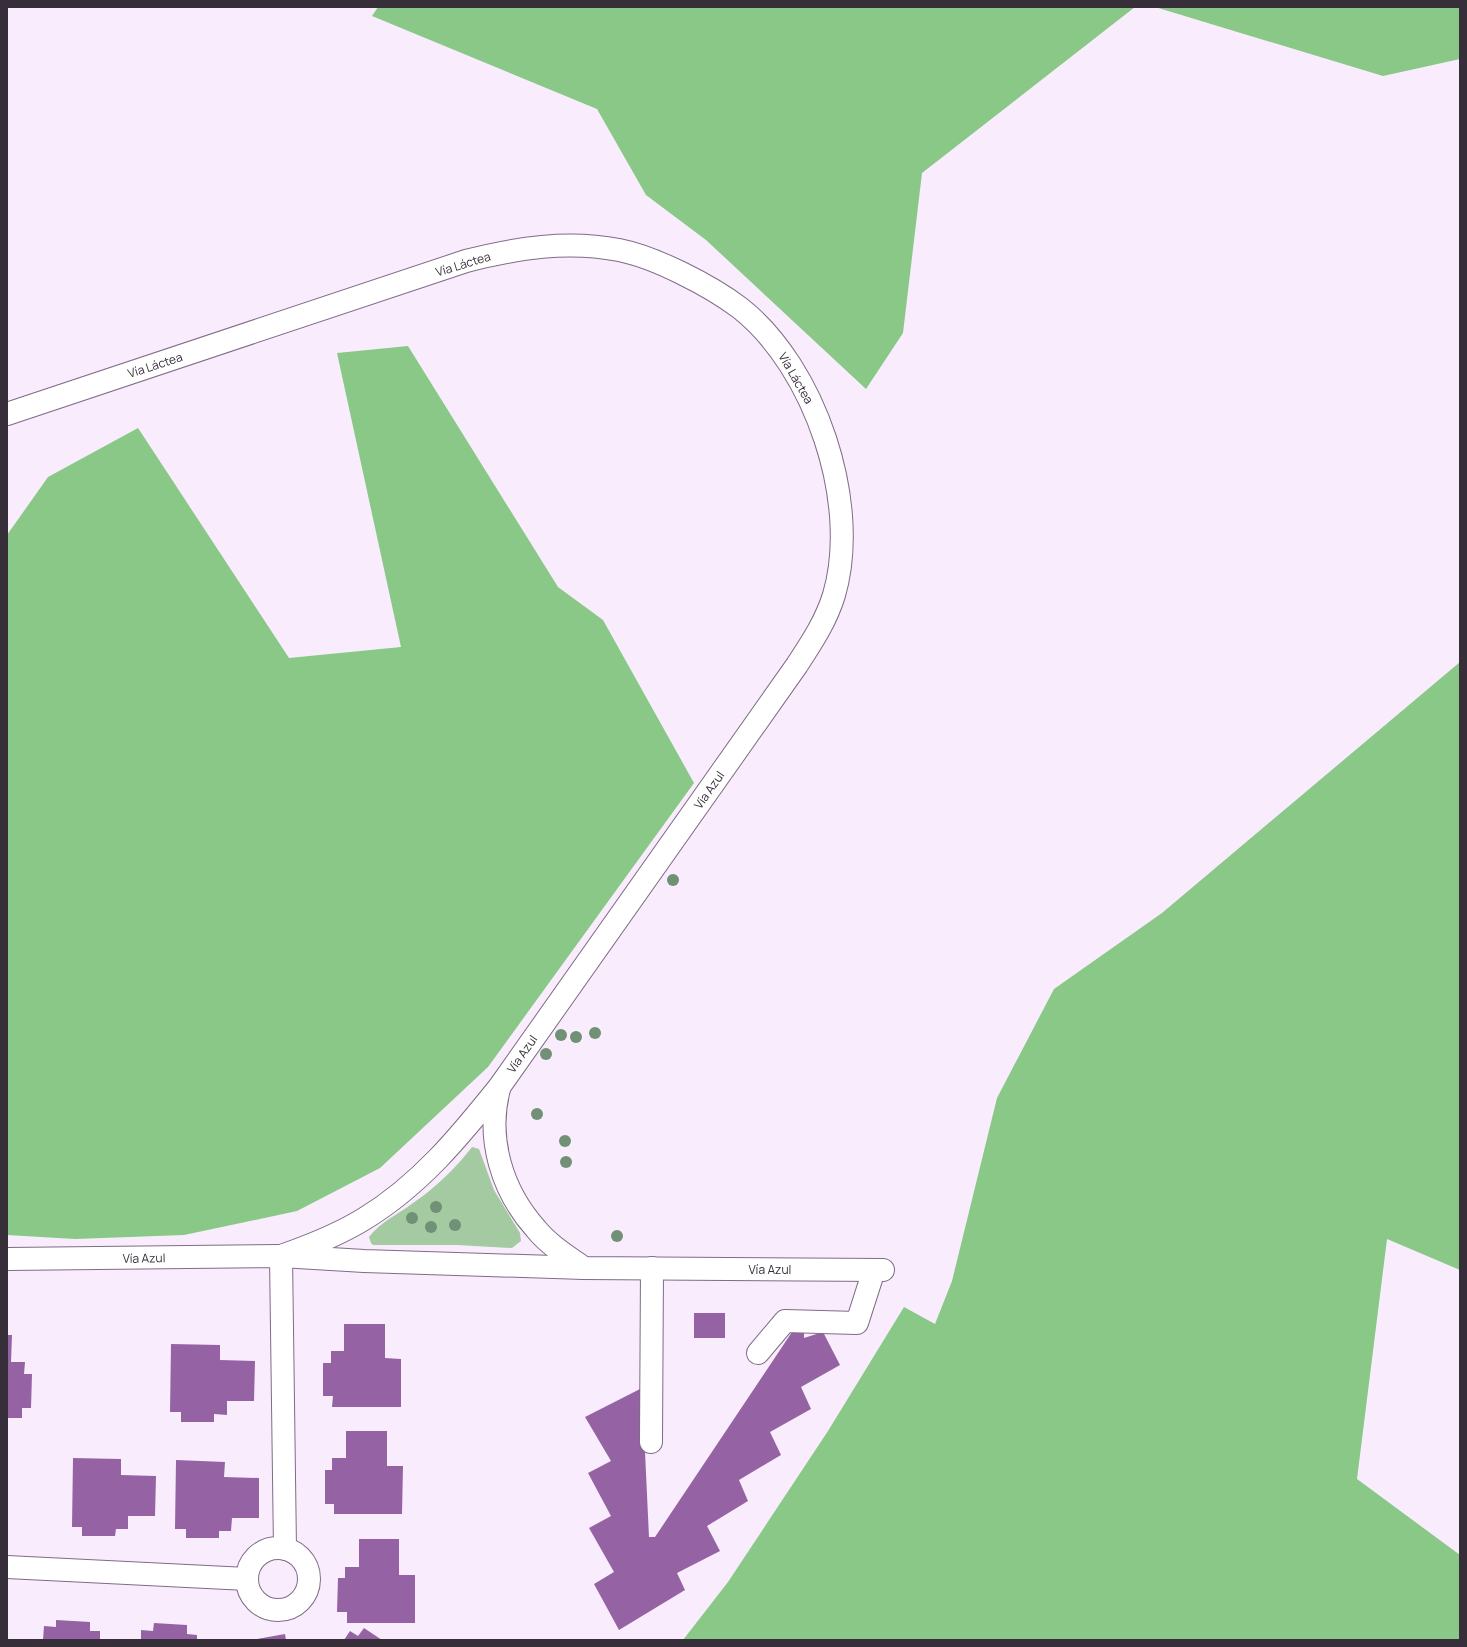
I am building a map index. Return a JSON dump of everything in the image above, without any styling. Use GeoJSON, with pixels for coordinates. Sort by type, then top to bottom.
{"type":"FeatureCollection","features":[{"type":"Feature","properties":{"kind":"street","name":"Vía Láctea"},"geometry":{"type":"LineString","coordinates":[[7,414],[466,261],[499,253],[536,247],[569,245],[599,247],[643,256],[721,295],[740,308],[786,357],[822,426],[833,466]]}},
{"type":"Feature","properties":{"kind":"street","name":"Vía Azul"},"geometry":{"type":"LineString","coordinates":[[281,1256],[339,1233],[364,1219],[388,1203],[431,1167],[449,1148],[500,1086],[797,665],[818,632],[828,612],[834,594],[840,564],[840,498],[833,466]]}},
{"type":"Feature","properties":{"kind":"street","name":"Vía Azul"},"geometry":{"type":"LineString","coordinates":[[500,1086],[494,1117],[496,1146],[502,1174],[512,1195],[536,1230],[554,1247],[584,1268]]}},
{"type":"Feature","properties":{"kind":"street","name":"Vía Azul"},"geometry":{"type":"LineString","coordinates":[[7,1259],[281,1256],[364,1261],[584,1268],[878,1270],[857,1323],[785,1322],[758,1353]]}},
{"type":"Feature","properties":{"kind":"street"},"geometry":{"type":"LineString","coordinates":[[281,1256],[285,1549]]}},
{"type":"Feature","properties":{"kind":"street"},"geometry":{"type":"LineString","coordinates":[[651,1442],[652,1268]]}},
{"type":"Feature","properties":{"kind":"street"},"geometry":{"type":"LineString","coordinates":[[274,1549],[285,1549],[296,1554],[305,1564],[309,1575],[308,1588],[302,1599],[292,1607],[280,1610],[268,1608],[257,1602],[249,1591],[247,1579],[249,1568],[255,1559],[264,1552],[274,1549]]}},
{"type":"Feature","properties":{"kind":"street"},"geometry":{"type":"LineString","coordinates":[[7,1566],[247,1579]]}},
{"type":"Feature","properties":{"kind":"green space"},"geometry":{"type":"Polygon","coordinates":[[[378,7],[1135,7],[922,173],[903,333],[866,389],[706,240],[646,195],[597,109],[372,16],[378,7]]]}},
{"type":"Feature","properties":{"kind":"green space"},"geometry":{"type":"Polygon","coordinates":[[[1155,7],[1460,7],[1460,59],[1383,76],[1155,7]]]}},
{"type":"Feature","properties":{"kind":"green space"},"geometry":{"type":"Polygon","coordinates":[[[408,346],[558,587],[603,620],[694,783],[488,1067],[380,1168],[297,1211],[184,1235],[75,1239],[7,1235],[7,535],[48,477],[138,428],[289,658],[401,647],[337,353],[408,346]]]}},
{"type":"Feature","properties":{"kind":"green space"},"geometry":{"type":"Polygon","coordinates":[[[1460,662],[1460,1270],[1387,1239],[1357,1479],[1460,1555],[1460,1640],[683,1640],[728,1582],[828,1431],[904,1307],[935,1324],[952,1281],[997,1098],[1054,989],[1162,913],[1460,662]]]}},
{"type":"Feature","properties":{"kind":"green space"},"geometry":{"type":"Polygon","coordinates":[[[472,1147],[479,1149],[494,1190],[520,1233],[521,1241],[512,1248],[457,1245],[373,1245],[371,1243],[369,1237],[373,1232],[437,1184],[472,1147]]]}},
{"type":"Feature","properties":{"kind":"building"},"geometry":{"type":"Polygon","coordinates":[[[694,1313],[725,1313],[725,1338],[694,1338],[694,1313]]]}},
{"type":"Feature","properties":{"kind":"building"},"geometry":{"type":"Polygon","coordinates":[[[344,1324],[385,1324],[385,1358],[401,1359],[401,1407],[332,1407],[333,1396],[323,1396],[323,1363],[331,1363],[331,1351],[344,1351],[344,1324]]]}},
{"type":"Feature","properties":{"kind":"building"},"geometry":{"type":"Polygon","coordinates":[[[794,1329],[804,1332],[804,1338],[823,1332],[840,1365],[801,1387],[811,1409],[770,1432],[781,1455],[739,1480],[748,1501],[707,1526],[720,1551],[677,1573],[685,1590],[619,1630],[594,1584],[614,1572],[589,1528],[611,1516],[588,1473],[611,1461],[585,1417],[642,1388],[649,1537],[655,1537],[794,1329]]]}},
{"type":"Feature","properties":{"kind":"building"},"geometry":{"type":"Polygon","coordinates":[[[7,1335],[12,1335],[11,1362],[25,1362],[24,1374],[32,1374],[31,1408],[22,1408],[22,1418],[7,1418],[7,1335]]]}},
{"type":"Feature","properties":{"kind":"building"},"geometry":{"type":"Polygon","coordinates":[[[171,1344],[220,1345],[220,1360],[255,1361],[254,1401],[227,1401],[227,1415],[214,1414],[214,1422],[181,1422],[181,1412],[170,1412],[171,1344]]]}},
{"type":"Feature","properties":{"kind":"building"},"geometry":{"type":"Polygon","coordinates":[[[346,1431],[387,1431],[387,1466],[403,1466],[402,1514],[334,1514],[334,1504],[325,1504],[325,1470],[332,1470],[332,1458],[346,1458],[346,1431]]]}},
{"type":"Feature","properties":{"kind":"building"},"geometry":{"type":"Polygon","coordinates":[[[73,1458],[121,1459],[121,1475],[156,1476],[155,1516],[128,1516],[128,1529],[116,1529],[115,1536],[82,1536],[82,1527],[72,1527],[73,1458]]]}},
{"type":"Feature","properties":{"kind":"building"},"geometry":{"type":"Polygon","coordinates":[[[176,1460],[225,1462],[224,1477],[259,1478],[259,1518],[232,1518],[231,1531],[219,1531],[219,1538],[186,1538],[186,1529],[175,1529],[176,1460]]]}},
{"type":"Feature","properties":{"kind":"building"},"geometry":{"type":"Polygon","coordinates":[[[359,1539],[399,1539],[399,1575],[415,1575],[415,1623],[347,1623],[347,1612],[337,1612],[338,1578],[345,1578],[345,1567],[359,1567],[359,1539]]]}},
{"type":"Feature","properties":{"kind":"building"},"geometry":{"type":"Polygon","coordinates":[[[56,1620],[90,1622],[90,1631],[100,1631],[100,1640],[43,1640],[44,1626],[56,1627],[56,1620]]]}},
{"type":"Feature","properties":{"kind":"building"},"geometry":{"type":"Polygon","coordinates":[[[154,1623],[187,1625],[187,1634],[197,1635],[197,1640],[141,1640],[141,1630],[153,1631],[154,1623]]]}},
{"type":"Feature","properties":{"kind":"building"},"geometry":{"type":"Polygon","coordinates":[[[364,1628],[382,1640],[344,1640],[350,1631],[358,1636],[364,1628]]]}},
{"type":"Feature","properties":{"kind":"building"},"geometry":{"type":"Polygon","coordinates":[[[285,1634],[286,1640],[257,1640],[257,1639],[285,1634]]]}}]}
